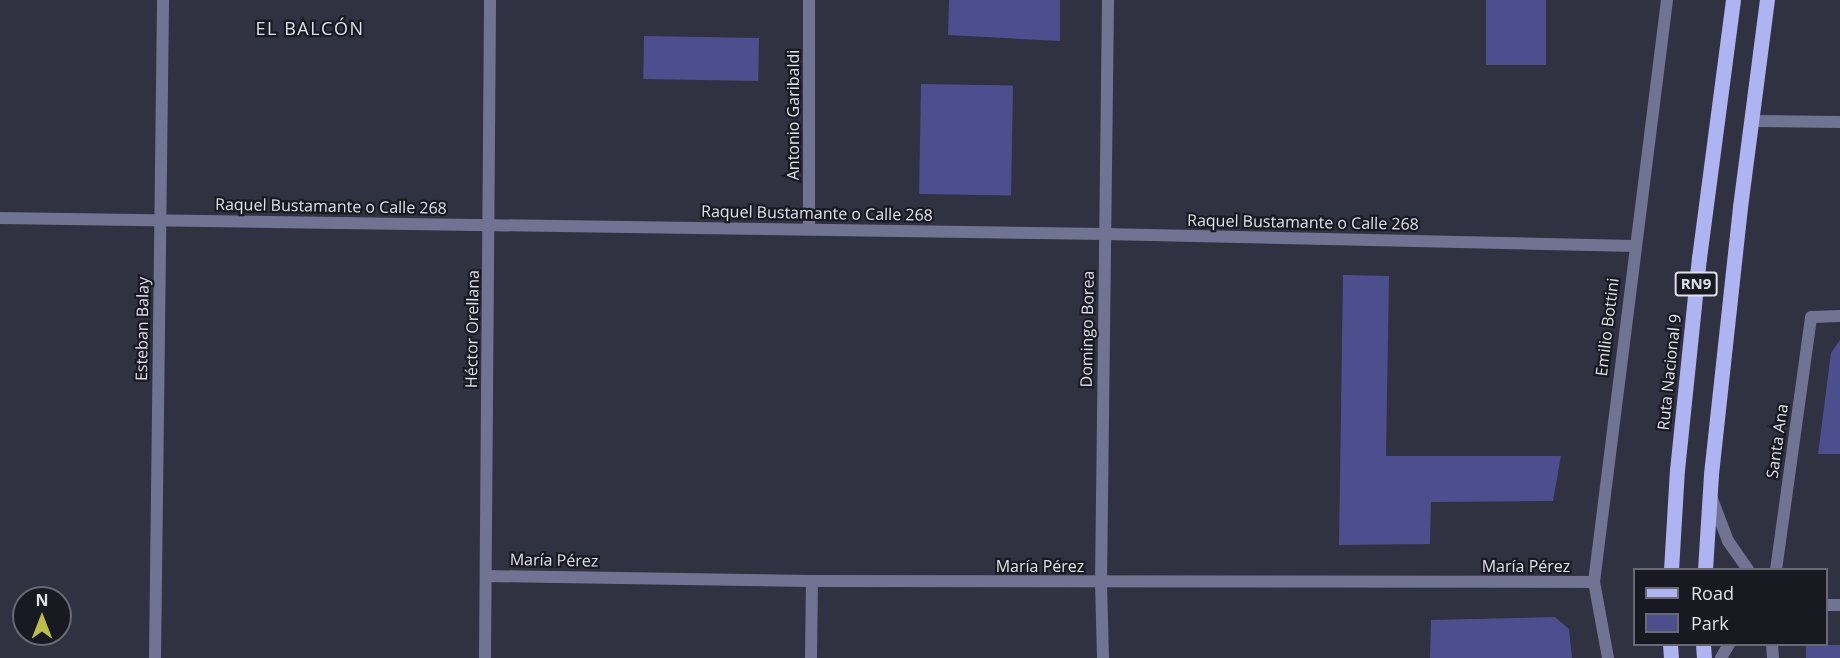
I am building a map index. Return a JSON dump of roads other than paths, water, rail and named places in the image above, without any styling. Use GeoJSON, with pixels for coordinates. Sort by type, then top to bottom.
{"type":"FeatureCollection","features":[{"type":"Feature","properties":{"kind":"main road","name":"Ruta Nacional 9"},"geometry":{"type":"LineString","coordinates":[[1671,568],[1677,470],[1696,280],[1733,0]]}},
{"type":"Feature","properties":{"kind":"main road","name":"RN9"},"geometry":{"type":"LineString","coordinates":[[1705,568],[1710,494],[1751,121],[1767,0]]}},
{"type":"Feature","properties":{"kind":"street","name":"Esteban Balay"},"geometry":{"type":"LineString","coordinates":[[155,658],[163,0]]}},
{"type":"Feature","properties":{"kind":"street","name":"Héctor Orellana"},"geometry":{"type":"LineString","coordinates":[[485,658],[490,0]]}},
{"type":"Feature","properties":{"kind":"street","name":"Antonio Garibaldi"},"geometry":{"type":"LineString","coordinates":[[809,0],[809,229]]}},
{"type":"Feature","properties":{"kind":"street","name":"Domingo Borea"},"geometry":{"type":"LineString","coordinates":[[1102,658],[1108,0]]}},
{"type":"Feature","properties":{"kind":"street","name":"Emilio Bottini"},"geometry":{"type":"LineString","coordinates":[[1608,658],[1594,582],[1666,0]]}},
{"type":"Feature","properties":{"kind":"street"},"geometry":{"type":"LineString","coordinates":[[1751,121],[1840,122]]}},
{"type":"Feature","properties":{"kind":"street","name":"Raquel Bustamante o Calle 268"},"geometry":{"type":"LineString","coordinates":[[0,218],[1105,234],[1634,246]]}},
{"type":"Feature","properties":{"kind":"street","name":"Santa Ana"},"geometry":{"type":"LineString","coordinates":[[1776,568],[1811,317],[1840,316]]}},
{"type":"Feature","properties":{"kind":"street"},"geometry":{"type":"LineString","coordinates":[[1710,494],[1728,541],[1747,568]]}},
{"type":"Feature","properties":{"kind":"street","name":"María Pérez"},"geometry":{"type":"LineString","coordinates":[[486,576],[1101,583],[1594,582]]}},
{"type":"Feature","properties":{"kind":"street"},"geometry":{"type":"LineString","coordinates":[[811,658],[812,581]]}},
{"type":"Feature","properties":{"kind":"district","name":"EL BALCÓN"},"geometry":{"type":"Point","coordinates":[310,28]}}]}
